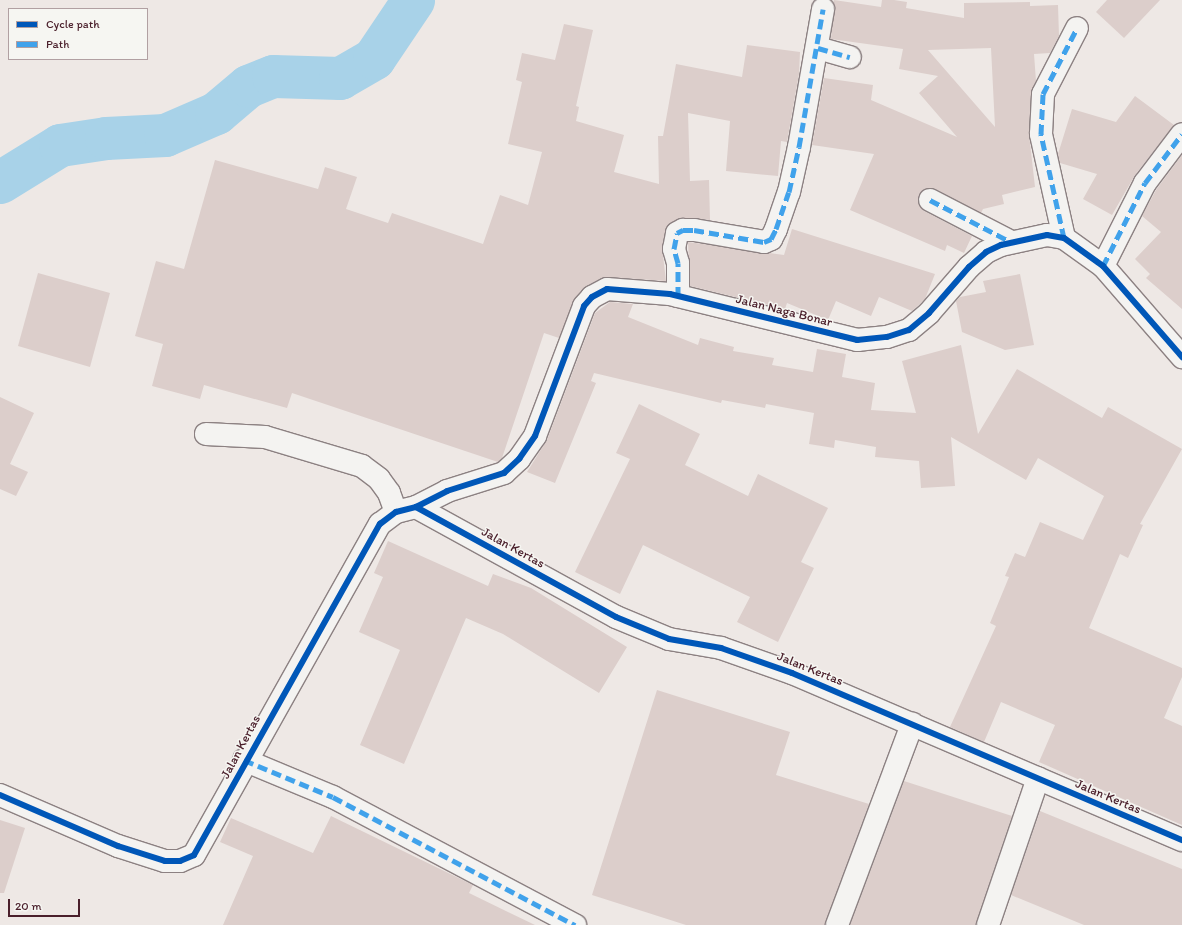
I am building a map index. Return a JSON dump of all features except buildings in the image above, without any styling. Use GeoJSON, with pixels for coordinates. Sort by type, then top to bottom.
{"type":"FeatureCollection","features":[{"type":"Feature","properties":{"kind":"street"},"geometry":{"type":"LineString","coordinates":[[678,296],[675,240],[683,230],[718,233],[750,242],[771,239],[789,192],[818,48],[823,9]]}},
{"type":"Feature","properties":{"kind":"street"},"geometry":{"type":"LineString","coordinates":[[1064,238],[1040,134],[1043,94],[1077,28]]}},
{"type":"Feature","properties":{"kind":"street"},"geometry":{"type":"LineString","coordinates":[[818,48],[850,57]]}},
{"type":"Feature","properties":{"kind":"street"},"geometry":{"type":"LineString","coordinates":[[1103,266],[1145,183],[1182,134]]}},
{"type":"Feature","properties":{"kind":"street"},"geometry":{"type":"LineString","coordinates":[[930,200],[1011,242]]}},
{"type":"Feature","properties":{"kind":"street","name":"Jalan Naga Bonar"},"geometry":{"type":"LineString","coordinates":[[406,510],[447,491],[504,473],[519,459],[535,436],[584,306],[592,296],[607,289],[678,296],[857,340],[887,337],[909,330],[929,313],[969,267],[986,252],[1011,242],[1047,235],[1064,238],[1103,266],[1182,357]]}},
{"type":"Feature","properties":{"kind":"street"},"geometry":{"type":"LineString","coordinates":[[206,434],[265,437],[362,466],[379,479],[389,493],[406,510]]}},
{"type":"Feature","properties":{"kind":"street","name":"Jalan Kertas"},"geometry":{"type":"LineString","coordinates":[[0,795],[118,846],[165,861],[180,861],[194,855],[221,810],[244,760],[380,524],[406,510],[616,617],[669,639],[721,648],[792,672],[1182,840]]}},
{"type":"Feature","properties":{"kind":"street"},"geometry":{"type":"LineString","coordinates":[[837,925],[912,724]]}},
{"type":"Feature","properties":{"kind":"street"},"geometry":{"type":"LineString","coordinates":[[244,760],[333,797],[575,925]]}},
{"type":"Feature","properties":{"kind":"street"},"geometry":{"type":"LineString","coordinates":[[988,925],[1038,778]]}},
{"type":"Feature","properties":{"kind":"waterway"},"geometry":{"type":"LineString","coordinates":[[0,182],[60,145],[106,138],[165,135],[216,113],[248,86],[273,76],[340,78],[374,58],[413,0]]}},
{"type":"Feature","properties":{"kind":"marked path"},"geometry":{"type":"LineString","coordinates":[[678,296],[678,263],[674,249],[677,233],[683,230],[694,230],[764,242],[771,239],[789,192],[799,147],[823,9]]}},
{"type":"Feature","properties":{"kind":"marked path"},"geometry":{"type":"LineString","coordinates":[[1064,238],[1041,134],[1043,94],[1077,28]]}},
{"type":"Feature","properties":{"kind":"marked path"},"geometry":{"type":"LineString","coordinates":[[818,48],[850,57]]}},
{"type":"Feature","properties":{"kind":"marked path"},"geometry":{"type":"LineString","coordinates":[[1103,266],[1145,183],[1182,134]]}},
{"type":"Feature","properties":{"kind":"marked path"},"geometry":{"type":"LineString","coordinates":[[930,200],[1011,242]]}},
{"type":"Feature","properties":{"kind":"marked path"},"geometry":{"type":"LineString","coordinates":[[244,760],[333,797],[575,925]]}},
{"type":"Feature","properties":{"kind":"cycle path"},"geometry":{"type":"LineString","coordinates":[[416,507],[447,491],[504,473],[519,459],[535,436],[584,306],[592,297],[607,289],[670,294],[857,340],[887,337],[909,330],[929,313],[969,267],[986,252],[1001,245],[1047,235],[1064,238],[1103,266],[1182,357]]}},
{"type":"Feature","properties":{"kind":"cycle path"},"geometry":{"type":"LineString","coordinates":[[0,795],[118,846],[165,861],[180,861],[194,855],[380,524],[396,512],[416,507],[616,617],[669,639],[721,648],[792,673],[1182,840]]}}]}
